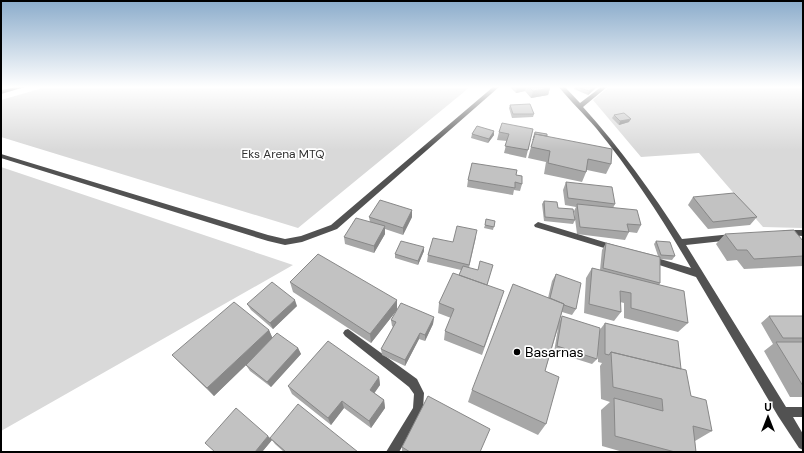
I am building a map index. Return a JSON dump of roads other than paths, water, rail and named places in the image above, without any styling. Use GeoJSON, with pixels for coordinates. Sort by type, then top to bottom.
{"type":"FeatureCollection","features":[{"type":"Feature","properties":{"kind":"street"},"geometry":{"type":"LineString","coordinates":[[1,156],[285,242],[302,239],[334,227],[471,108]]}},
{"type":"Feature","properties":{"kind":"street"},"geometry":{"type":"LineString","coordinates":[[582,108],[634,172],[681,242],[782,412],[803,444]]}},
{"type":"Feature","properties":{"kind":"street"},"geometry":{"type":"LineString","coordinates":[[538,225],[619,249]]}},
{"type":"Feature","properties":{"kind":"street"},"geometry":{"type":"LineString","coordinates":[[776,233],[803,233]]}},
{"type":"Feature","properties":{"kind":"street"},"geometry":{"type":"LineString","coordinates":[[681,242],[740,236]]}},
{"type":"Feature","properties":{"kind":"street"},"geometry":{"type":"LineString","coordinates":[[641,256],[700,274]]}},
{"type":"Feature","properties":{"kind":"street"},"geometry":{"type":"LineString","coordinates":[[348,333],[413,383],[419,393],[418,409],[392,452]]}},
{"type":"Feature","properties":{"kind":"street"},"geometry":{"type":"LineString","coordinates":[[782,412],[803,412]]}},
{"type":"Feature","properties":{"kind":"place","name":"Basarnas"},"geometry":{"type":"Point","coordinates":[517,352]}},
{"type":"Feature","properties":{"kind":"park label","name":"Eks Arena MTQ"},"geometry":{"type":"Point","coordinates":[283,154]}}]}
